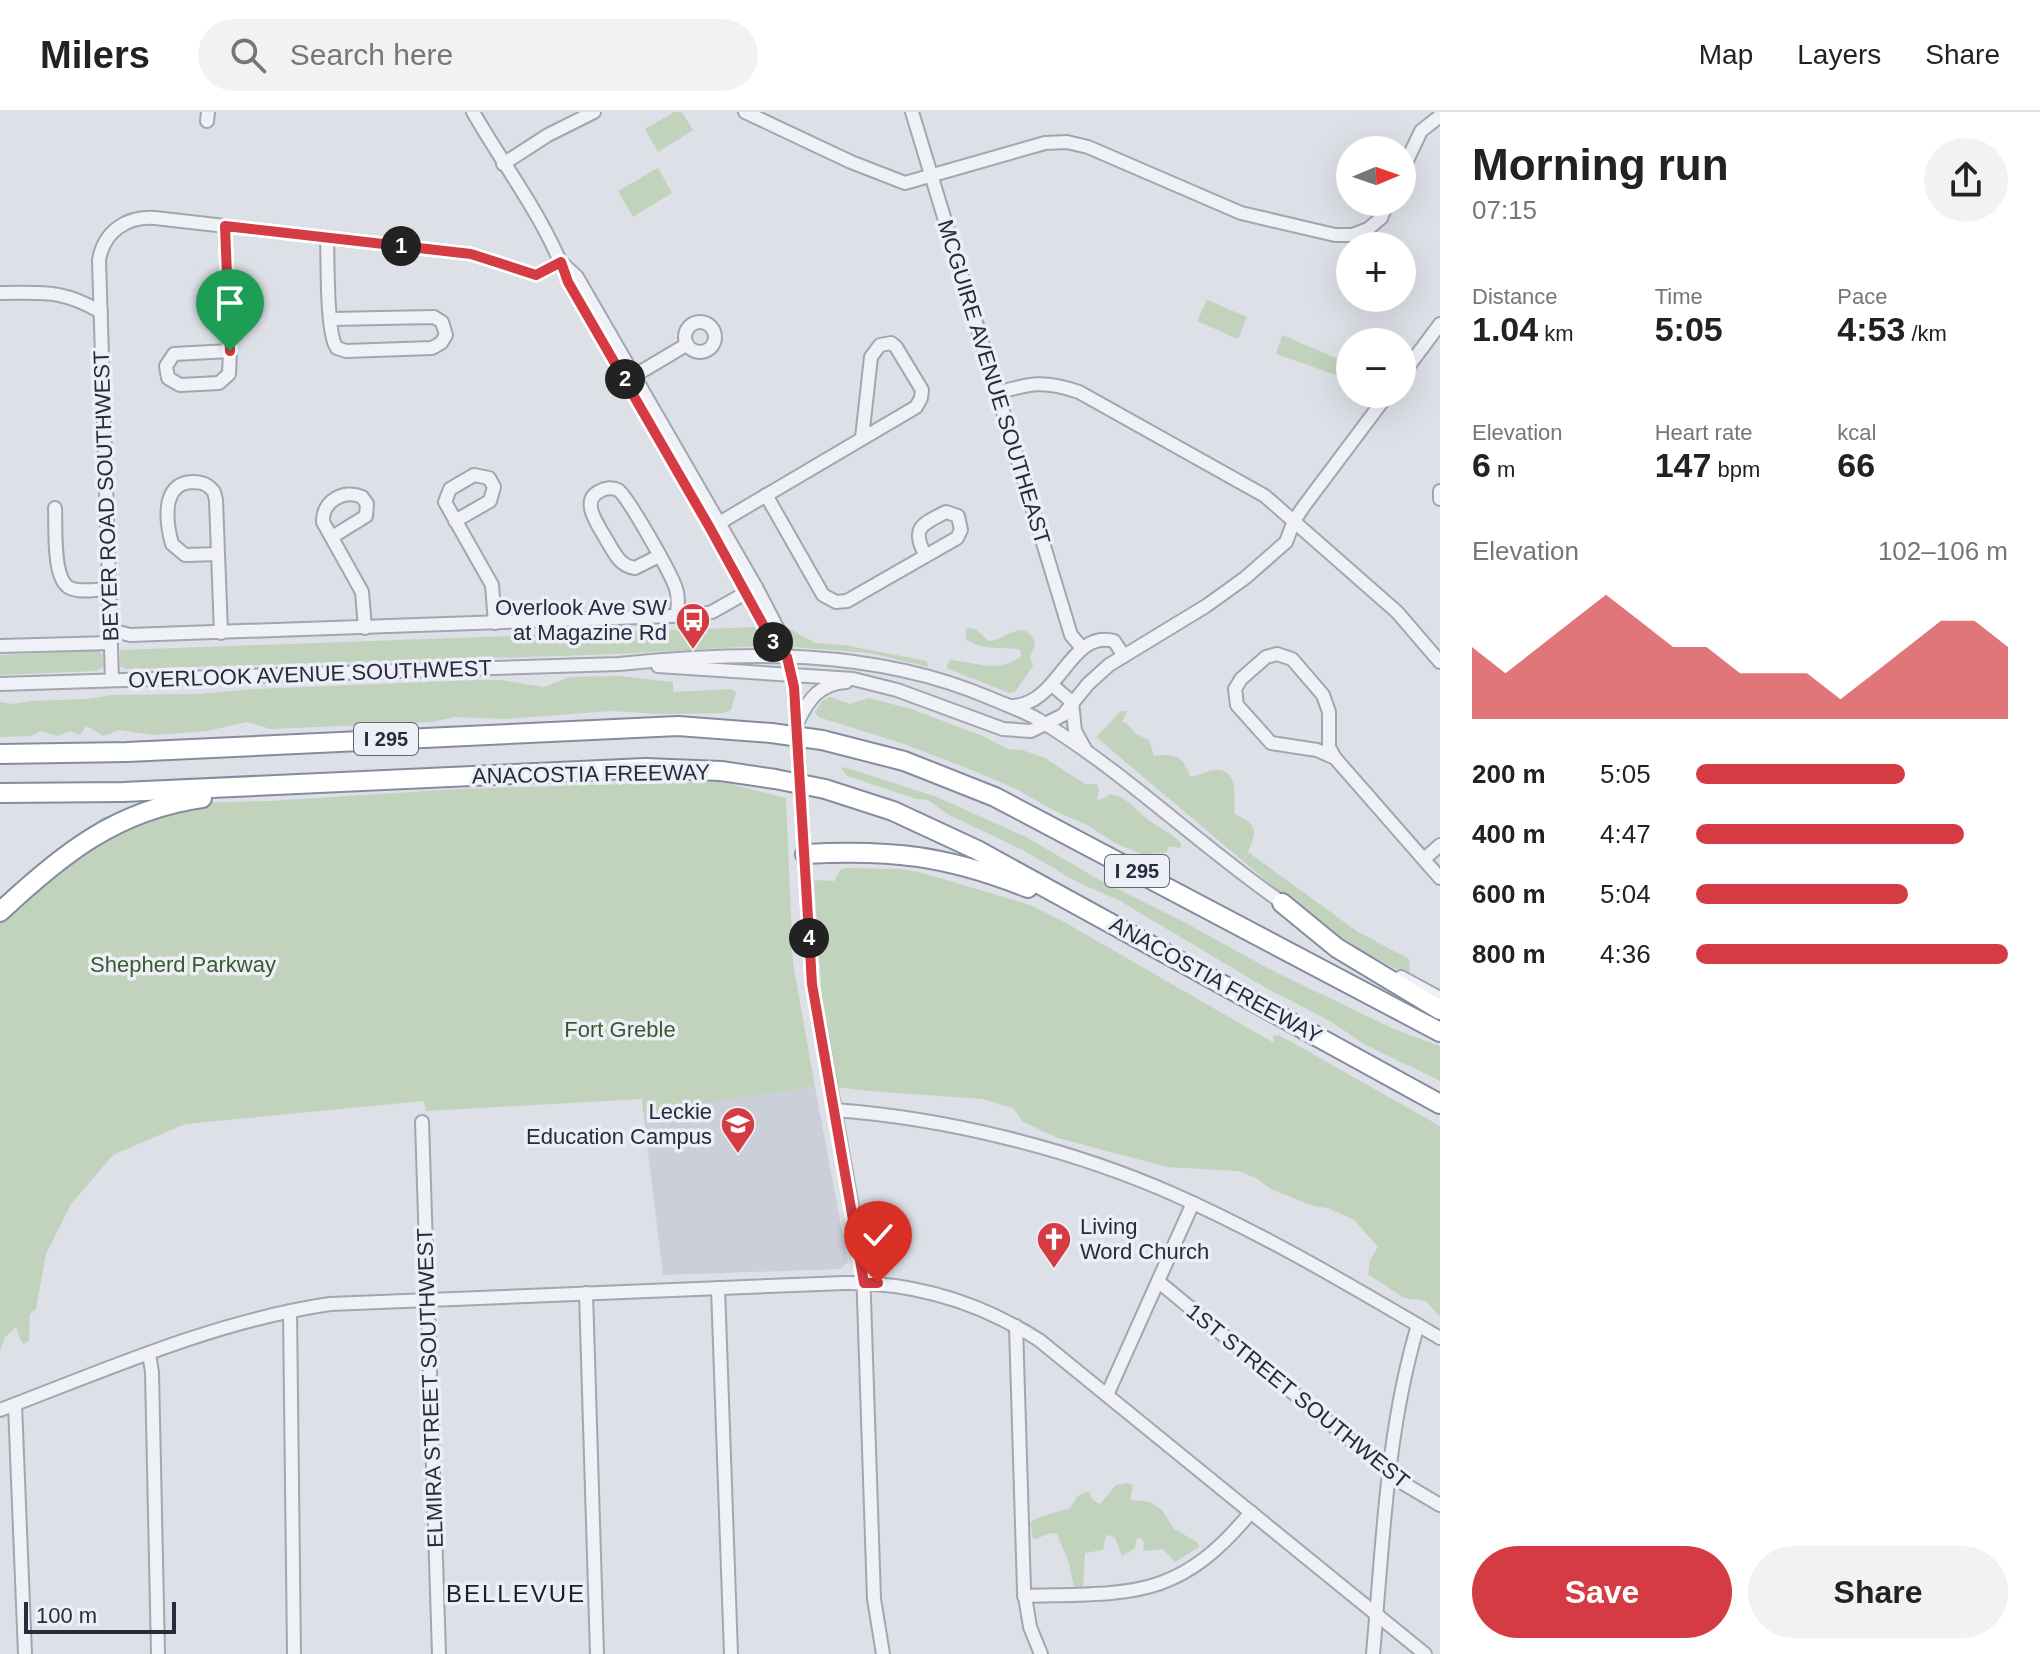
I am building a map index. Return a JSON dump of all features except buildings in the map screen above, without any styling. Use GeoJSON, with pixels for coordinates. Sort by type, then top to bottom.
{"type":"FeatureCollection","features":[{"type":"Feature","properties":{"kind":"highway","name":"ANACOSTIA FREEWAY"},"geometry":{"type":"LineString","coordinates":[[0,754],[127,752],[659,727],[715,727],[822,740],[904,761],[995,797],[1440,1032]]}},
{"type":"Feature","properties":{"kind":"highway","name":"ANACOSTIA FREEWAY"},"geometry":{"type":"LineString","coordinates":[[0,793],[123,792],[663,768],[721,771],[825,789],[893,811],[958,840],[1440,1104]]}},
{"type":"Feature","properties":{"kind":"highway"},"geometry":{"type":"LineString","coordinates":[[0,912],[48,868],[85,841],[119,822],[157,808],[206,797],[349,790],[420,778]]}},
{"type":"Feature","properties":{"kind":"highway"},"geometry":{"type":"LineString","coordinates":[[805,854],[884,852],[955,863],[1047,895],[1161,950]]}},
{"type":"Feature","properties":{"kind":"highway"},"geometry":{"type":"LineString","coordinates":[[1282,903],[1337,948],[1440,1010]]}},
{"type":"Feature","properties":{"kind":"street"},"geometry":{"type":"LineString","coordinates":[[473,112],[530,204],[561,262],[577,277],[714,526],[782,637],[791,673],[797,724],[812,984],[864,1283],[866,1423],[874,1599],[883,1654]]}},
{"type":"Feature","properties":{"kind":"street"},"geometry":{"type":"LineString","coordinates":[[503,164],[548,135],[594,112]]}},
{"type":"Feature","properties":{"kind":"street"},"geometry":{"type":"LineString","coordinates":[[745,112],[905,183],[1036,145],[1067,142],[1088,147],[1241,213],[1335,235],[1352,235],[1368,229],[1382,216]]}},
{"type":"Feature","properties":{"kind":"street","name":"MCGUIRE AVENUE SOUTHEAST"},"geometry":{"type":"LineString","coordinates":[[912,112],[1071,635],[1082,648]]}},
{"type":"Feature","properties":{"kind":"street"},"geometry":{"type":"LineString","coordinates":[[1416,142],[1421,131],[1440,116]]}},
{"type":"Feature","properties":{"kind":"street","name":"BEYER ROAD SOUTHWEST"},"geometry":{"type":"LineString","coordinates":[[112,680],[100,253],[106,239],[122,224],[149,218],[471,254],[536,275],[561,262]]}},
{"type":"Feature","properties":{"kind":"street"},"geometry":{"type":"LineString","coordinates":[[225,226],[230,351],[230,370],[223,382],[180,385],[168,378],[166,366],[174,354],[230,351]]}},
{"type":"Feature","properties":{"kind":"street"},"geometry":{"type":"LineString","coordinates":[[327,238],[330,319],[334,345],[346,351],[432,348],[441,343],[446,335],[442,322],[434,317],[330,319]]}},
{"type":"Feature","properties":{"kind":"street"},"geometry":{"type":"LineString","coordinates":[[0,293],[64,295],[77,298],[101,312]]}},
{"type":"Feature","properties":{"kind":"street"},"geometry":{"type":"LineString","coordinates":[[1416,356],[1440,324]]}},
{"type":"Feature","properties":{"kind":"street"},"geometry":{"type":"LineString","coordinates":[[714,526],[916,407],[922,390],[891,343],[880,345],[871,357],[862,438]]}},
{"type":"Feature","properties":{"kind":"street"},"geometry":{"type":"LineString","coordinates":[[630,378],[686,345]]}},
{"type":"Feature","properties":{"kind":"street"},"geometry":{"type":"LineString","coordinates":[[997,393],[1031,383],[1052,383],[1079,392],[1265,496],[1397,612],[1440,662]]}},
{"type":"Feature","properties":{"kind":"street"},"geometry":{"type":"LineString","coordinates":[[1046,725],[1063,715],[1096,676],[1206,606],[1245,578],[1286,542],[1294,521],[1378,408]]}},
{"type":"Feature","properties":{"kind":"street"},"geometry":{"type":"LineString","coordinates":[[218,554],[185,555],[172,544],[168,505],[172,491],[178,485],[204,483],[214,492],[218,554],[221,633]]}},
{"type":"Feature","properties":{"kind":"street"},"geometry":{"type":"LineString","coordinates":[[659,556],[635,568],[622,563],[592,514],[594,495],[611,488],[624,495],[659,556],[676,587],[677,616]]}},
{"type":"Feature","properties":{"kind":"street"},"geometry":{"type":"LineString","coordinates":[[1440,491],[1440,499]]}},
{"type":"Feature","properties":{"kind":"street"},"geometry":{"type":"LineString","coordinates":[[766,495],[823,595],[830,600],[847,601],[926,556]]}},
{"type":"Feature","properties":{"kind":"street"},"geometry":{"type":"LineString","coordinates":[[55,508],[58,571],[62,582],[71,589],[109,589]]}},
{"type":"Feature","properties":{"kind":"street"},"geometry":{"type":"LineString","coordinates":[[455,521],[492,585],[495,623]]}},
{"type":"Feature","properties":{"kind":"street"},"geometry":{"type":"LineString","coordinates":[[332,537],[364,596],[365,628]]}},
{"type":"Feature","properties":{"kind":"street"},"geometry":{"type":"LineString","coordinates":[[0,646],[124,636],[705,614],[751,590]]}},
{"type":"Feature","properties":{"kind":"street"},"geometry":{"type":"LineString","coordinates":[[1009,706],[1034,701],[1052,685],[1082,648],[1104,639],[1114,641],[1124,656]]}},
{"type":"Feature","properties":{"kind":"street"},"geometry":{"type":"LineString","coordinates":[[1335,758],[1322,751],[1275,744],[1265,739],[1237,705],[1235,689],[1241,679],[1266,657],[1277,654],[1292,659],[1325,699],[1329,712],[1329,747],[1335,758],[1440,878]]}},
{"type":"Feature","properties":{"kind":"street","name":"OVERLOOK AVENUE SOUTHWEST"},"geometry":{"type":"LineString","coordinates":[[0,684],[619,664],[719,655],[846,661],[918,673],[974,691],[1046,725],[1087,752],[1282,903],[1348,948],[1440,998]]}},
{"type":"Feature","properties":{"kind":"street","name":"OVERLOOK AVENUE SOUTHWEST"},"geometry":{"type":"LineString","coordinates":[[619,664],[837,676],[897,690],[1003,729],[1027,732],[1046,725]]}},
{"type":"Feature","properties":{"kind":"street"},"geometry":{"type":"LineString","coordinates":[[797,724],[818,691],[838,683],[864,681]]}},
{"type":"Feature","properties":{"kind":"street"},"geometry":{"type":"LineString","coordinates":[[1052,685],[1072,702],[1075,731],[1087,752]]}},
{"type":"Feature","properties":{"kind":"street"},"geometry":{"type":"LineString","coordinates":[[1424,859],[1440,845]]}},
{"type":"Feature","properties":{"kind":"street"},"geometry":{"type":"LineString","coordinates":[[834,1110],[925,1122],[1018,1142],[1112,1171],[1193,1203],[1298,1256],[1440,1338]]}},
{"type":"Feature","properties":{"kind":"street","name":"ELMIRA STREET SOUTHWEST"},"geometry":{"type":"LineString","coordinates":[[422,1122],[439,1654]]}},
{"type":"Feature","properties":{"kind":"street"},"geometry":{"type":"LineString","coordinates":[[1107,1395],[1193,1203]]}},
{"type":"Feature","properties":{"kind":"street","name":"1ST STREET SOUTHWEST"},"geometry":{"type":"LineString","coordinates":[[1159,1282],[1389,1472],[1440,1505]]}},
{"type":"Feature","properties":{"kind":"street"},"geometry":{"type":"LineString","coordinates":[[0,1410],[215,1330],[330,1304],[864,1283],[912,1288],[971,1304],[1016,1326],[1055,1352],[1425,1654]]}},
{"type":"Feature","properties":{"kind":"street"},"geometry":{"type":"LineString","coordinates":[[718,1288],[731,1654]]}},
{"type":"Feature","properties":{"kind":"street"},"geometry":{"type":"LineString","coordinates":[[586,1293],[597,1654]]}},
{"type":"Feature","properties":{"kind":"street"},"geometry":{"type":"LineString","coordinates":[[290,1311],[294,1654]]}},
{"type":"Feature","properties":{"kind":"street"},"geometry":{"type":"LineString","coordinates":[[1373,1654],[1389,1472],[1404,1377],[1418,1325]]}},
{"type":"Feature","properties":{"kind":"street"},"geometry":{"type":"LineString","coordinates":[[1016,1326],[1024,1596],[1030,1627],[1041,1654]]}},
{"type":"Feature","properties":{"kind":"street"},"geometry":{"type":"LineString","coordinates":[[149,1354],[152,1372],[158,1654]]}},
{"type":"Feature","properties":{"kind":"street"},"geometry":{"type":"LineString","coordinates":[[15,1405],[25,1654]]}},
{"type":"Feature","properties":{"kind":"street"},"geometry":{"type":"LineString","coordinates":[[1024,1596],[1120,1593],[1162,1584],[1203,1561],[1229,1538],[1251,1512]]}},
{"type":"Feature","properties":{"kind":"shaded area","name":"Leckie Education Campus"},"geometry":{"type":"Polygon","coordinates":[[[815,1087],[848,1262],[841,1269],[663,1275],[643,1112],[815,1087]]]}},
{"type":"Feature","properties":{"kind":"green space"},"geometry":{"type":"Polygon","coordinates":[[[674,112],[682,112],[693,130],[658,152],[645,129],[674,112]]]}},
{"type":"Feature","properties":{"kind":"green space"},"geometry":{"type":"Polygon","coordinates":[[[658,168],[672,193],[633,217],[618,191],[658,168]]]}},
{"type":"Feature","properties":{"kind":"green space"},"geometry":{"type":"Polygon","coordinates":[[[1207,300],[1247,317],[1238,339],[1197,321],[1207,300]]]}},
{"type":"Feature","properties":{"kind":"green space"},"geometry":{"type":"Polygon","coordinates":[[[1282,335],[1336,358],[1336,375],[1276,354],[1282,335]]]}},
{"type":"Feature","properties":{"kind":"green space"},"geometry":{"type":"Polygon","coordinates":[[[781,624],[815,643],[844,645],[927,661],[928,667],[870,653],[793,647],[781,624]]]}},
{"type":"Feature","properties":{"kind":"green space"},"geometry":{"type":"Polygon","coordinates":[[[758,627],[760,646],[619,654],[127,669],[120,666],[120,650],[758,627]]]}},
{"type":"Feature","properties":{"kind":"green space"},"geometry":{"type":"Polygon","coordinates":[[[970,628],[989,641],[1023,630],[1032,637],[1035,644],[1030,656],[1033,666],[1015,692],[1009,693],[946,668],[950,660],[995,666],[1022,656],[1019,649],[972,643],[966,639],[966,629],[970,628]]]}},
{"type":"Feature","properties":{"kind":"green space"},"geometry":{"type":"Polygon","coordinates":[[[98,650],[103,655],[104,666],[96,671],[0,675],[0,655],[98,650]]]}},
{"type":"Feature","properties":{"kind":"green space"},"geometry":{"type":"Polygon","coordinates":[[[619,676],[673,682],[673,692],[731,689],[736,692],[731,710],[724,713],[611,711],[506,719],[454,717],[432,722],[271,729],[247,722],[207,731],[154,735],[119,730],[104,736],[86,726],[80,735],[70,731],[57,736],[41,731],[31,736],[0,737],[0,702],[13,704],[112,695],[199,694],[478,680],[501,680],[544,687],[570,677],[619,676]]]}},
{"type":"Feature","properties":{"kind":"green space"},"geometry":{"type":"Polygon","coordinates":[[[830,697],[850,704],[869,698],[911,709],[983,736],[1007,749],[1022,750],[1045,758],[1085,784],[1097,784],[1097,801],[1111,794],[1124,799],[1178,840],[1181,848],[1169,846],[1167,852],[1144,855],[1115,843],[1016,789],[974,771],[904,744],[818,717],[815,712],[822,701],[830,697]]]}},
{"type":"Feature","properties":{"kind":"green space"},"geometry":{"type":"Polygon","coordinates":[[[1121,711],[1127,711],[1122,722],[1149,740],[1154,756],[1177,757],[1190,776],[1209,771],[1226,772],[1233,784],[1235,814],[1254,829],[1248,852],[1358,932],[1409,959],[1410,973],[1405,974],[1365,953],[1300,909],[1096,737],[1121,711]]]}},
{"type":"Feature","properties":{"kind":"green space"},"geometry":{"type":"Polygon","coordinates":[[[844,767],[937,797],[1026,837],[1103,882],[1273,971],[1394,1029],[1440,1046],[1440,1081],[1364,1044],[1330,1021],[1266,988],[1120,901],[947,814],[928,800],[916,799],[847,776],[841,769],[844,767]]]}},
{"type":"Feature","properties":{"kind":"green space","name":"Shepherd Parkway"},"geometry":{"type":"Polygon","coordinates":[[[718,781],[786,798],[793,963],[815,1087],[643,1112],[642,1099],[426,1111],[424,1101],[185,1124],[113,1155],[71,1204],[46,1254],[36,1309],[30,1314],[29,1341],[24,1344],[21,1341],[16,1327],[5,1337],[0,1351],[0,911],[101,818],[148,804],[269,801],[458,789],[718,781]]]}},
{"type":"Feature","properties":{"kind":"green space"},"geometry":{"type":"Polygon","coordinates":[[[840,870],[919,872],[1027,904],[1059,919],[1274,1043],[1273,1036],[1279,1035],[1440,1126],[1440,1317],[1426,1301],[1404,1298],[1368,1274],[1370,1260],[1378,1247],[1354,1220],[1271,1189],[1256,1178],[1238,1171],[1167,1167],[1058,1138],[1023,1122],[1013,1108],[982,1099],[836,1087],[824,1027],[814,880],[834,881],[840,870]]]}},
{"type":"Feature","properties":{"kind":"green space"},"geometry":{"type":"Polygon","coordinates":[[[1116,1485],[1133,1485],[1130,1500],[1150,1502],[1162,1510],[1174,1529],[1197,1542],[1199,1547],[1175,1562],[1163,1549],[1143,1551],[1144,1542],[1140,1537],[1135,1548],[1122,1556],[1115,1538],[1106,1536],[1103,1550],[1085,1553],[1083,1587],[1074,1588],[1069,1563],[1057,1534],[1033,1538],[1030,1522],[1070,1508],[1084,1493],[1089,1492],[1093,1500],[1100,1504],[1116,1485]]]}},
{"type":"Feature","properties":{"kind":"place","name":"Overlook Ave SW at Magazine Rd"},"geometry":{"type":"Point","coordinates":[693,651]}},
{"type":"Feature","properties":{"kind":"place","name":"Leckie Education Campus"},"geometry":{"type":"Point","coordinates":[738,1155]}},
{"type":"Feature","properties":{"kind":"place","name":"Living Word Church"},"geometry":{"type":"Point","coordinates":[1054,1270]}},
{"type":"Feature","properties":{"kind":"district","name":"BELLEVUE"},"geometry":{"type":"Point","coordinates":[516,1593]}},
{"type":"Feature","properties":{"kind":"route"},"geometry":{"type":"LineString","coordinates":[[230,351],[225,226],[471,254],[536,275],[561,262],[568,282],[771,639],[787,657],[794,687],[812,984],[818,1027],[864,1283],[878,1283]]}},
{"type":"Feature","properties":{"kind":"park label","name":"Fort Greble"},"geometry":{"type":"Point","coordinates":[620,1029]}}]}
